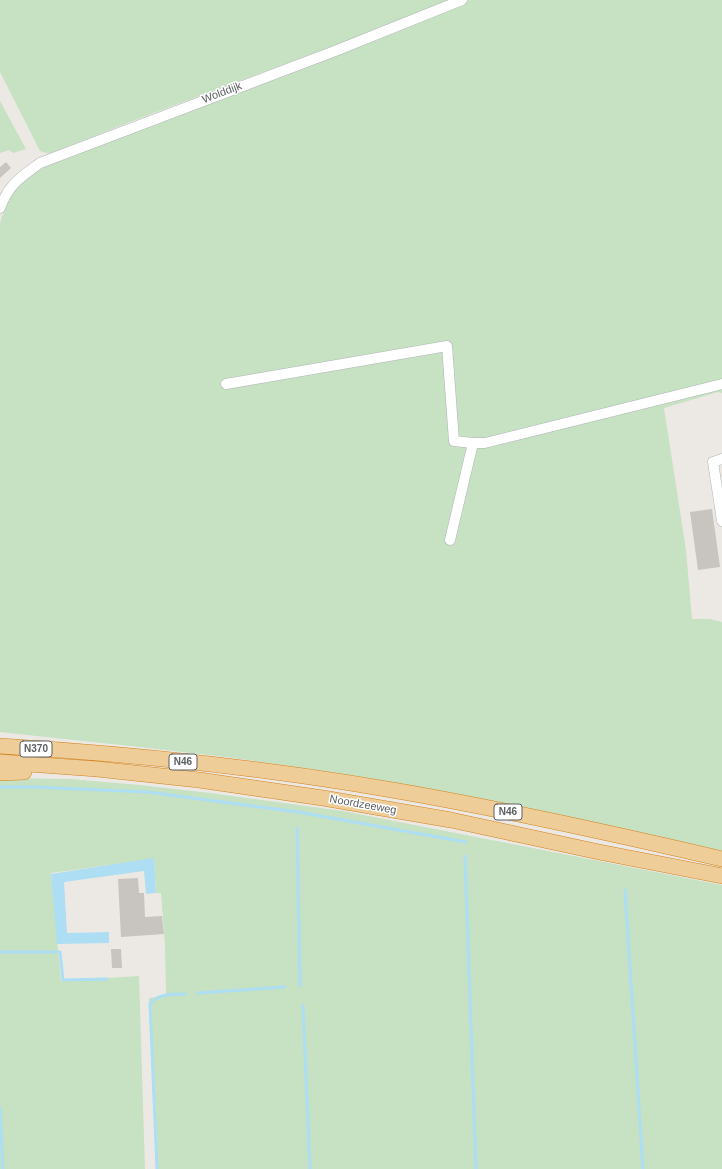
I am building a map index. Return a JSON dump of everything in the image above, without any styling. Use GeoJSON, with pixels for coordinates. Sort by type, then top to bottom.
{"type":"FeatureCollection","features":[{"type":"Feature","properties":{"kind":"highway","name":"N46"},"geometry":{"type":"LineString","coordinates":[[0,738],[73,751]]}},
{"type":"Feature","properties":{"kind":"highway","name":"Noordzeeweg"},"geometry":{"type":"LineString","coordinates":[[0,746],[73,751],[208,765],[397,791],[494,809],[722,859]]}},
{"type":"Feature","properties":{"kind":"highway","name":"Noordzeeweg"},"geometry":{"type":"LineString","coordinates":[[0,762],[97,769],[199,780],[330,799],[450,820],[599,852],[722,876]]}},
{"type":"Feature","properties":{"kind":"highway","name":"N46"},"geometry":{"type":"LineString","coordinates":[[0,772],[97,769]]}},
{"type":"Feature","properties":{"kind":"street","name":"Wolddijk"},"geometry":{"type":"LineString","coordinates":[[0,208],[3,199],[13,183],[40,163],[336,51],[462,0]]}},
{"type":"Feature","properties":{"kind":"street"},"geometry":{"type":"LineString","coordinates":[[226,384],[447,346],[454,441],[473,443],[485,443],[722,384]]}},
{"type":"Feature","properties":{"kind":"street"},"geometry":{"type":"LineString","coordinates":[[450,540],[473,443]]}},
{"type":"Feature","properties":{"kind":"street"},"geometry":{"type":"LineString","coordinates":[[722,459],[713,462],[722,521]]}},
{"type":"Feature","properties":{"kind":"green space"},"geometry":{"type":"Polygon","coordinates":[[[0,0],[450,0],[421,13],[135,120],[49,154],[40,151],[0,72],[0,0]]]}},
{"type":"Feature","properties":{"kind":"green space"},"geometry":{"type":"Polygon","coordinates":[[[469,0],[722,0],[722,393],[718,392],[664,408],[686,550],[692,619],[710,619],[722,622],[722,852],[488,801],[347,775],[217,756],[0,732],[0,224],[8,202],[13,194],[25,181],[52,162],[388,33],[469,0]]]}},
{"type":"Feature","properties":{"kind":"green space"},"geometry":{"type":"Polygon","coordinates":[[[0,101],[26,149],[13,153],[9,150],[0,153],[0,101]]]}},
{"type":"Feature","properties":{"kind":"green space"},"geometry":{"type":"Polygon","coordinates":[[[0,778],[70,779],[140,785],[343,811],[722,885],[722,1169],[156,1169],[149,998],[166,996],[165,945],[161,893],[156,893],[154,859],[51,873],[61,981],[139,976],[145,1169],[0,1169],[0,778]]]}},
{"type":"Feature","properties":{"kind":"water"},"geometry":{"type":"Polygon","coordinates":[[[154,858],[156,893],[146,894],[144,871],[64,882],[67,933],[109,932],[109,943],[57,944],[51,874],[154,858]]]}},
{"type":"Feature","properties":{"kind":"building"},"geometry":{"type":"Polygon","coordinates":[[[6,162],[11,168],[0,178],[0,167],[6,162]]]}},
{"type":"Feature","properties":{"kind":"building"},"geometry":{"type":"Polygon","coordinates":[[[712,509],[720,567],[698,570],[690,512],[712,509]]]}},
{"type":"Feature","properties":{"kind":"building"},"geometry":{"type":"Polygon","coordinates":[[[138,878],[139,893],[144,893],[145,917],[162,916],[164,934],[121,937],[118,879],[138,878]]]}},
{"type":"Feature","properties":{"kind":"building"},"geometry":{"type":"Polygon","coordinates":[[[111,949],[121,949],[122,968],[112,968],[111,949]]]}},
{"type":"Feature","properties":{"kind":"waterway"},"geometry":{"type":"LineString","coordinates":[[0,787],[147,792],[298,812],[466,842]]}},
{"type":"Feature","properties":{"kind":"waterway"},"geometry":{"type":"LineString","coordinates":[[297,828],[300,986]]}},
{"type":"Feature","properties":{"kind":"waterway"},"geometry":{"type":"LineString","coordinates":[[465,856],[476,1169]]}},
{"type":"Feature","properties":{"kind":"waterway"},"geometry":{"type":"LineString","coordinates":[[625,890],[643,1169]]}},
{"type":"Feature","properties":{"kind":"waterway"},"geometry":{"type":"LineString","coordinates":[[0,952],[60,952],[63,980],[107,979]]}},
{"type":"Feature","properties":{"kind":"waterway"},"geometry":{"type":"LineString","coordinates":[[198,993],[285,987]]}},
{"type":"Feature","properties":{"kind":"waterway"},"geometry":{"type":"LineString","coordinates":[[157,1169],[150,1004],[153,1000],[161,996],[185,994]]}},
{"type":"Feature","properties":{"kind":"waterway"},"geometry":{"type":"LineString","coordinates":[[303,1005],[310,1169]]}},
{"type":"Feature","properties":{"kind":"waterway"},"geometry":{"type":"LineString","coordinates":[[0,1108],[3,1169]]}}]}
